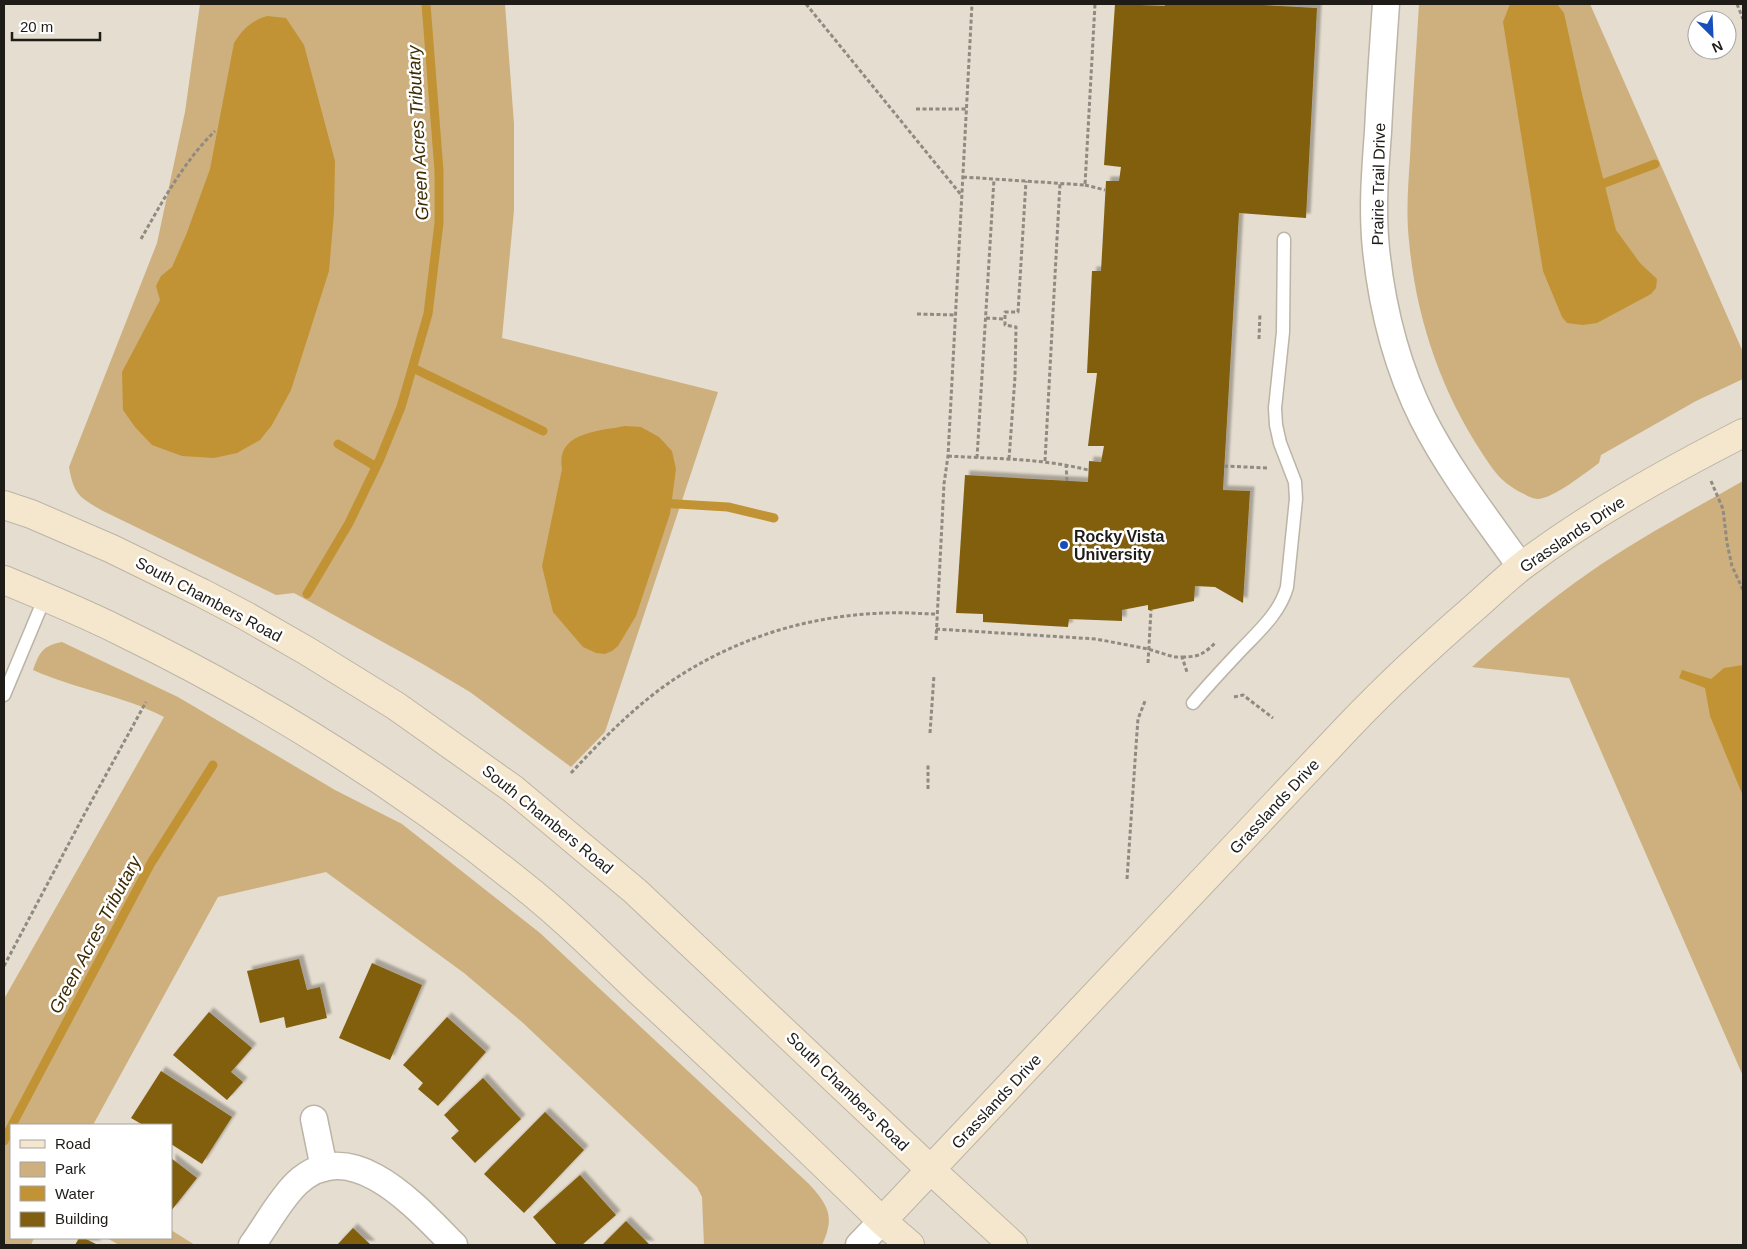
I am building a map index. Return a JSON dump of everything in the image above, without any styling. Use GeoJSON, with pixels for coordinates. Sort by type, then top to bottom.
{"type":"FeatureCollection","features":[{"type":"Feature","properties":{"kind":"main road","name":"Grasslands Drive"},"geometry":{"type":"LineString","coordinates":[[882,1221],[1380,693],[1521,567],[1561,538],[1628,495],[1743,434]]}},
{"type":"Feature","properties":{"kind":"main road","name":"South Chambers Road"},"geometry":{"type":"LineString","coordinates":[[4,505],[31,514],[112,549],[202,592],[307,651],[396,706],[455,746],[513,789],[635,890],[1013,1245]]}},
{"type":"Feature","properties":{"kind":"main road"},"geometry":{"type":"LineString","coordinates":[[4,580],[119,630],[275,713],[382,782],[466,841],[561,917],[882,1221],[910,1245]]}},
{"type":"Feature","properties":{"kind":"street","name":"Prairie Trail Drive"},"geometry":{"type":"LineString","coordinates":[[1386,4],[1374,203],[1376,248],[1387,313],[1395,346],[1423,419],[1439,448],[1521,567]]}},
{"type":"Feature","properties":{"kind":"street"},"geometry":{"type":"LineString","coordinates":[[314,1119],[324,1168]]}},
{"type":"Feature","properties":{"kind":"street"},"geometry":{"type":"LineString","coordinates":[[252,1245],[288,1193],[298,1182],[324,1168],[340,1166],[358,1169],[374,1176],[395,1190],[420,1211],[454,1245]]}},
{"type":"Feature","properties":{"kind":"street","name":"Grasslands Drive"},"geometry":{"type":"LineString","coordinates":[[859,1245],[882,1221]]}},
{"type":"Feature","properties":{"kind":"lane"},"geometry":{"type":"LineString","coordinates":[[1193,703],[1266,624],[1285,597],[1288,587],[1296,499],[1295,482],[1280,443],[1275,408],[1283,332],[1284,240]]}},
{"type":"Feature","properties":{"kind":"lane"},"geometry":{"type":"LineString","coordinates":[[4,695],[45,597]]}},
{"type":"Feature","properties":{"kind":"path"},"geometry":{"type":"LineString","coordinates":[[806,4],[962,196]]}},
{"type":"Feature","properties":{"kind":"path"},"geometry":{"type":"LineString","coordinates":[[936,640],[944,484],[948,456],[972,4]]}},
{"type":"Feature","properties":{"kind":"path"},"geometry":{"type":"LineString","coordinates":[[1085,184],[1095,4]]}},
{"type":"Feature","properties":{"kind":"path"},"geometry":{"type":"LineString","coordinates":[[1737,4],[1743,19]]}},
{"type":"Feature","properties":{"kind":"path"},"geometry":{"type":"LineString","coordinates":[[916,109],[966,109]]}},
{"type":"Feature","properties":{"kind":"path"},"geometry":{"type":"LineString","coordinates":[[141,238],[174,183],[214,131]]}},
{"type":"Feature","properties":{"kind":"path"},"geometry":{"type":"LineString","coordinates":[[963,177],[1085,184],[1105,190]]}},
{"type":"Feature","properties":{"kind":"path"},"geometry":{"type":"LineString","coordinates":[[977,458],[994,179]]}},
{"type":"Feature","properties":{"kind":"path"},"geometry":{"type":"LineString","coordinates":[[1009,459],[1015,377],[1016,327],[1005,325],[1005,312],[1018,312],[1026,181]]}},
{"type":"Feature","properties":{"kind":"path"},"geometry":{"type":"LineString","coordinates":[[1045,461],[1060,183]]}},
{"type":"Feature","properties":{"kind":"path"},"geometry":{"type":"LineString","coordinates":[[1258,341],[1260,312]]}},
{"type":"Feature","properties":{"kind":"path"},"geometry":{"type":"LineString","coordinates":[[917,314],[955,316]]}},
{"type":"Feature","properties":{"kind":"path"},"geometry":{"type":"LineString","coordinates":[[986,318],[1005,319]]}},
{"type":"Feature","properties":{"kind":"path"},"geometry":{"type":"LineString","coordinates":[[1701,455],[1722,509],[1726,543],[1732,566],[1743,590]]}},
{"type":"Feature","properties":{"kind":"path"},"geometry":{"type":"LineString","coordinates":[[948,456],[1045,461],[1088,470]]}},
{"type":"Feature","properties":{"kind":"path"},"geometry":{"type":"LineString","coordinates":[[1066,464],[1067,481]]}},
{"type":"Feature","properties":{"kind":"path"},"geometry":{"type":"LineString","coordinates":[[1266,464],[1272,476]]}},
{"type":"Feature","properties":{"kind":"path"},"geometry":{"type":"LineString","coordinates":[[1224,466],[1268,468]]}},
{"type":"Feature","properties":{"kind":"path"},"geometry":{"type":"LineString","coordinates":[[1148,663],[1151,610]]}},
{"type":"Feature","properties":{"kind":"path"},"geometry":{"type":"LineString","coordinates":[[571,773],[614,729],[663,688],[722,652],[746,641],[794,626],[844,616],[888,613],[937,614]]}},
{"type":"Feature","properties":{"kind":"path"},"geometry":{"type":"LineString","coordinates":[[936,628],[1070,636],[1148,649],[1174,657],[1195,657],[1203,653],[1221,637]]}},
{"type":"Feature","properties":{"kind":"path"},"geometry":{"type":"LineString","coordinates":[[1182,657],[1187,672]]}},
{"type":"Feature","properties":{"kind":"path"},"geometry":{"type":"LineString","coordinates":[[930,733],[934,675]]}},
{"type":"Feature","properties":{"kind":"path"},"geometry":{"type":"LineString","coordinates":[[1234,697],[1243,695],[1274,718]]}},
{"type":"Feature","properties":{"kind":"path"},"geometry":{"type":"LineString","coordinates":[[1127,879],[1138,719],[1146,701]]}},
{"type":"Feature","properties":{"kind":"path"},"geometry":{"type":"LineString","coordinates":[[4,966],[146,702]]}},
{"type":"Feature","properties":{"kind":"path"},"geometry":{"type":"LineString","coordinates":[[928,765],[928,788]]}},
{"type":"Feature","properties":{"kind":"green space"},"geometry":{"type":"Polygon","coordinates":[[[200,4],[505,4],[514,124],[514,210],[502,338],[718,392],[605,732],[571,767],[470,692],[421,663],[294,593],[276,595],[103,511],[83,498],[73,484],[69,467],[157,243],[185,112],[200,4]]]}},
{"type":"Feature","properties":{"kind":"green space"},"geometry":{"type":"Polygon","coordinates":[[[1419,4],[1590,4],[1743,352],[1743,379],[1696,401],[1601,455],[1599,463],[1545,498],[1534,498],[1516,490],[1504,481],[1491,466],[1467,429],[1454,404],[1432,352],[1424,325],[1412,269],[1408,221],[1408,189],[1419,4]]]}},
{"type":"Feature","properties":{"kind":"green space"},"geometry":{"type":"Polygon","coordinates":[[[1743,481],[1743,1076],[1569,678],[1472,667],[1529,618],[1590,572],[1646,536],[1743,481]]]}},
{"type":"Feature","properties":{"kind":"green space"},"geometry":{"type":"Polygon","coordinates":[[[62,642],[178,697],[335,790],[402,824],[540,933],[809,1184],[821,1199],[828,1212],[828,1227],[822,1245],[704,1245],[702,1197],[697,1187],[522,1022],[464,973],[326,872],[218,897],[94,1124],[10,1124],[10,1239],[34,1239],[31,1245],[4,1245],[4,999],[164,717],[132,703],[49,677],[33,670],[43,651],[50,646],[62,642]]]}},
{"type":"Feature","properties":{"kind":"green space"},"geometry":{"type":"Polygon","coordinates":[[[172,1231],[195,1245],[119,1245],[109,1239],[172,1239],[172,1231]]]}},
{"type":"Feature","properties":{"kind":"water"},"geometry":{"type":"Polygon","coordinates":[[[1510,4],[1557,4],[1564,13],[1616,230],[1640,263],[1657,279],[1656,288],[1651,294],[1597,323],[1583,325],[1567,323],[1562,317],[1543,271],[1503,22],[1510,4]]]}},
{"type":"Feature","properties":{"kind":"water"},"geometry":{"type":"Polygon","coordinates":[[[267,16],[286,18],[304,45],[335,161],[334,213],[329,271],[291,390],[272,425],[260,440],[237,453],[214,458],[182,456],[152,445],[135,427],[123,410],[122,372],[160,300],[156,286],[161,276],[172,267],[210,169],[234,43],[248,26],[256,20],[267,16]]]}},
{"type":"Feature","properties":{"kind":"water"},"geometry":{"type":"Polygon","coordinates":[[[625,426],[641,427],[659,437],[672,451],[676,469],[670,514],[636,616],[618,646],[605,654],[596,653],[583,647],[553,612],[542,566],[565,447],[572,440],[592,432],[625,426]]]}},
{"type":"Feature","properties":{"kind":"water"},"geometry":{"type":"Polygon","coordinates":[[[1743,665],[1743,796],[1710,716],[1705,688],[1679,678],[1682,670],[1711,679],[1724,668],[1743,665]]]}},
{"type":"Feature","properties":{"kind":"building"},"geometry":{"type":"Polygon","coordinates":[[[1115,4],[1165,6],[1165,4],[1244,4],[1317,8],[1306,218],[1239,213],[1223,490],[1250,491],[1243,603],[1215,587],[1195,586],[1194,601],[1151,610],[1148,610],[1148,605],[1122,610],[1122,621],[1069,619],[1068,627],[983,622],[983,614],[956,613],[965,475],[1088,482],[1089,461],[1101,462],[1104,446],[1088,446],[1097,373],[1087,373],[1092,271],[1101,271],[1106,181],[1119,181],[1121,167],[1104,165],[1115,4]]]}},
{"type":"Feature","properties":{"kind":"building"},"geometry":{"type":"Polygon","coordinates":[[[299,959],[307,990],[320,987],[327,1018],[286,1028],[284,1017],[260,1023],[247,971],[299,959]]]}},
{"type":"Feature","properties":{"kind":"building"},"geometry":{"type":"Polygon","coordinates":[[[372,963],[422,985],[390,1060],[339,1038],[372,963]]]}},
{"type":"Feature","properties":{"kind":"building"},"geometry":{"type":"Polygon","coordinates":[[[209,1012],[252,1048],[231,1072],[243,1082],[227,1100],[173,1055],[209,1012]]]}},
{"type":"Feature","properties":{"kind":"building"},"geometry":{"type":"Polygon","coordinates":[[[447,1017],[486,1052],[438,1106],[418,1089],[423,1083],[403,1065],[447,1017]]]}},
{"type":"Feature","properties":{"kind":"building"},"geometry":{"type":"Polygon","coordinates":[[[161,1071],[232,1117],[202,1164],[172,1145],[172,1124],[141,1124],[131,1118],[161,1071]]]}},
{"type":"Feature","properties":{"kind":"building"},"geometry":{"type":"Polygon","coordinates":[[[483,1078],[521,1119],[475,1163],[451,1138],[459,1131],[444,1115],[483,1078]]]}},
{"type":"Feature","properties":{"kind":"building"},"geometry":{"type":"Polygon","coordinates":[[[545,1112],[584,1150],[524,1213],[484,1174],[545,1112]]]}},
{"type":"Feature","properties":{"kind":"building"},"geometry":{"type":"Polygon","coordinates":[[[172,1159],[197,1178],[172,1210],[172,1159]]]}},
{"type":"Feature","properties":{"kind":"building"},"geometry":{"type":"Polygon","coordinates":[[[580,1175],[616,1215],[582,1245],[557,1245],[533,1217],[580,1175]]]}},
{"type":"Feature","properties":{"kind":"building"},"geometry":{"type":"Polygon","coordinates":[[[626,1221],[650,1245],[602,1245],[626,1221]]]}},
{"type":"Feature","properties":{"kind":"building"},"geometry":{"type":"Polygon","coordinates":[[[353,1228],[371,1245],[337,1245],[353,1228]]]}},
{"type":"Feature","properties":{"kind":"building"},"geometry":{"type":"Polygon","coordinates":[[[78,1239],[86,1239],[98,1245],[75,1245],[78,1239]]]}},
{"type":"Feature","properties":{"kind":"waterway","name":"Green Acres Tributary"},"geometry":{"type":"LineString","coordinates":[[307,594],[349,523],[379,461],[401,407],[428,314],[439,223],[439,171],[426,4]]}},
{"type":"Feature","properties":{"kind":"waterway"},"geometry":{"type":"LineString","coordinates":[[1594,187],[1655,164]]}},
{"type":"Feature","properties":{"kind":"waterway"},"geometry":{"type":"LineString","coordinates":[[413,368],[543,431]]}},
{"type":"Feature","properties":{"kind":"waterway"},"geometry":{"type":"LineString","coordinates":[[338,444],[375,466]]}},
{"type":"Feature","properties":{"kind":"waterway"},"geometry":{"type":"LineString","coordinates":[[660,503],[728,507],[774,518]]}},
{"type":"Feature","properties":{"kind":"waterway","name":"Green Acres Tributary"},"geometry":{"type":"LineString","coordinates":[[13,1124],[151,863],[213,765]]}},
{"type":"Feature","properties":{"kind":"waterway","name":"Green Acres Tributary"},"geometry":{"type":"LineString","coordinates":[[4,1141],[10,1129]]}},
{"type":"Feature","properties":{"kind":"place","name":"Rocky Vista University"},"geometry":{"type":"Point","coordinates":[1064,545]}}]}
